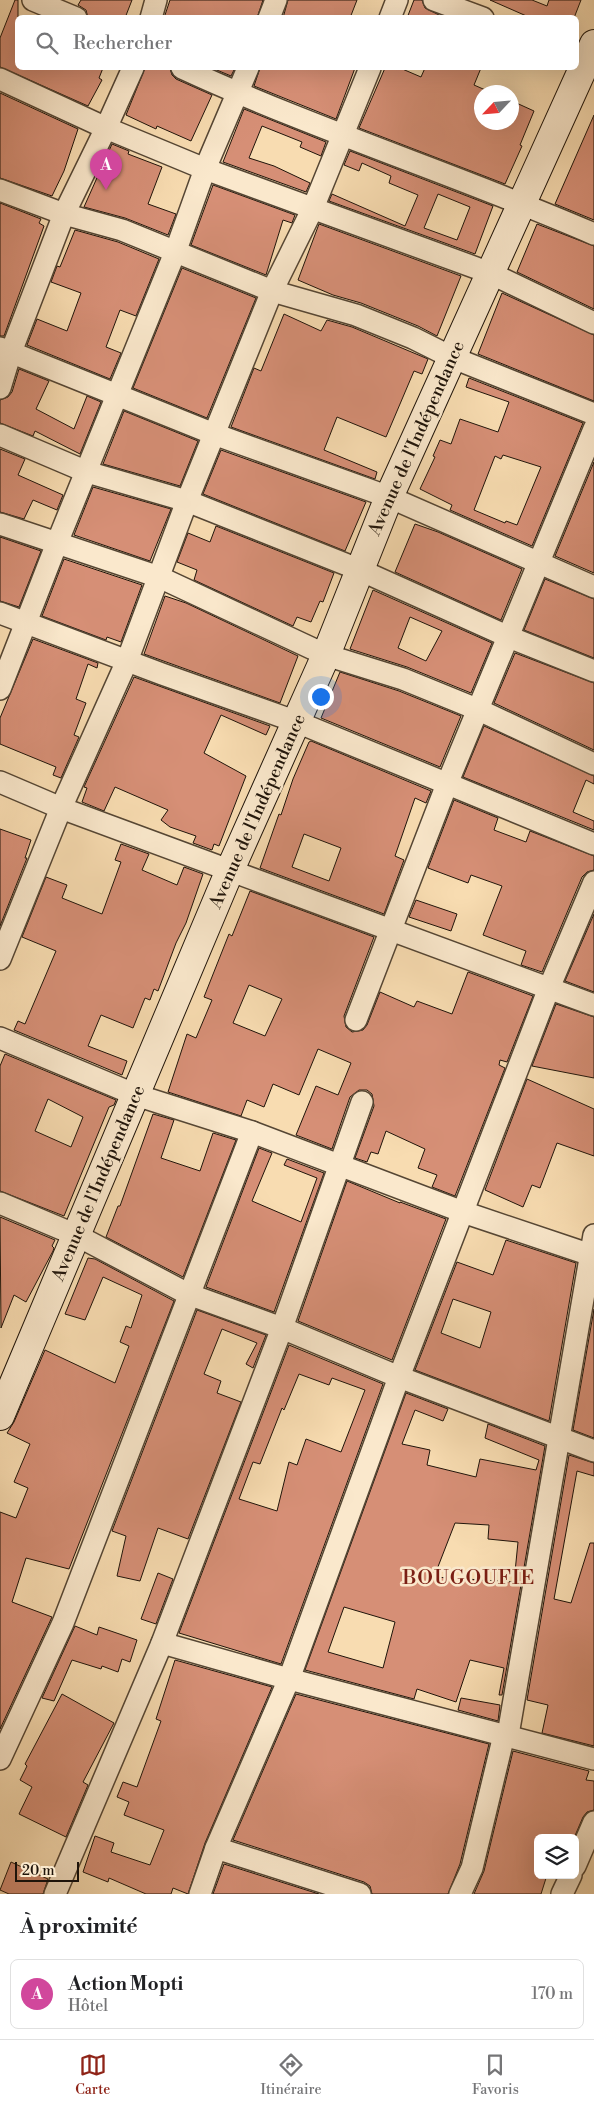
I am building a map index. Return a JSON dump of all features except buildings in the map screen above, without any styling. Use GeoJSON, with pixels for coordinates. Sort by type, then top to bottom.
{"type":"FeatureCollection","features":[{"type":"Feature","properties":{"kind":"main road","name":"Avenue de l'Indépendance"},"geometry":{"type":"LineString","coordinates":[[0,1416],[230,870],[326,655],[389,497],[588,52]]}},
{"type":"Feature","properties":{"kind":"street"},"geometry":{"type":"LineString","coordinates":[[32,0],[69,15]]}},
{"type":"Feature","properties":{"kind":"street"},"geometry":{"type":"LineString","coordinates":[[152,15],[156,0]]}},
{"type":"Feature","properties":{"kind":"street"},"geometry":{"type":"LineString","coordinates":[[270,15],[276,0]]}},
{"type":"Feature","properties":{"kind":"street"},"geometry":{"type":"LineString","coordinates":[[391,15],[397,0]]}},
{"type":"Feature","properties":{"kind":"street"},"geometry":{"type":"LineString","coordinates":[[434,0],[475,15]]}},
{"type":"Feature","properties":{"kind":"street"},"geometry":{"type":"LineString","coordinates":[[0,388],[6,350],[64,214],[132,70]]}},
{"type":"Feature","properties":{"kind":"street"},"geometry":{"type":"LineString","coordinates":[[186,70],[237,93],[343,136],[522,203],[594,234]]}},
{"type":"Feature","properties":{"kind":"street"},"geometry":{"type":"LineString","coordinates":[[0,689],[176,250],[205,168],[247,70]]}},
{"type":"Feature","properties":{"kind":"street"},"geometry":{"type":"LineString","coordinates":[[0,959],[61,808],[127,661],[187,501],[272,291],[313,208],[369,70]]}},
{"type":"Feature","properties":{"kind":"street"},"geometry":{"type":"LineString","coordinates":[[0,78],[106,128],[205,168],[490,273],[594,323]]}},
{"type":"Feature","properties":{"kind":"street"},"geometry":{"type":"LineString","coordinates":[[0,190],[64,214],[122,230],[176,250],[272,291],[356,315],[413,338],[451,357],[594,414]]}},
{"type":"Feature","properties":{"kind":"street"},"geometry":{"type":"LineString","coordinates":[[6,350],[214,434],[389,497],[594,587]]}},
{"type":"Feature","properties":{"kind":"street"},"geometry":{"type":"LineString","coordinates":[[356,1020],[447,784],[594,429]]}},
{"type":"Feature","properties":{"kind":"street"},"geometry":{"type":"LineString","coordinates":[[0,435],[87,472],[187,501],[360,570],[509,637],[594,672]]}},
{"type":"Feature","properties":{"kind":"street"},"geometry":{"type":"LineString","coordinates":[[0,524],[159,576],[326,655],[403,679],[479,710],[594,764]]}},
{"type":"Feature","properties":{"kind":"street"},"geometry":{"type":"LineString","coordinates":[[0,612],[26,624],[297,722],[594,844]]}},
{"type":"Feature","properties":{"kind":"street"},"geometry":{"type":"LineString","coordinates":[[0,782],[61,808],[594,1005]]}},
{"type":"Feature","properties":{"kind":"street"},"geometry":{"type":"LineString","coordinates":[[200,1894],[216,1848],[290,1679],[399,1377],[549,988],[594,882]]}},
{"type":"Feature","properties":{"kind":"street"},"geometry":{"type":"LineString","coordinates":[[0,1038],[136,1095],[252,1132],[463,1212],[592,1248],[508,1729],[504,1735],[472,1868],[460,1894]]}},
{"type":"Feature","properties":{"kind":"street"},"geometry":{"type":"LineString","coordinates":[[56,1894],[162,1643],[282,1328],[362,1102]]}},
{"type":"Feature","properties":{"kind":"street"},"geometry":{"type":"LineString","coordinates":[[0,1759],[63,1623],[188,1294],[252,1132]]}},
{"type":"Feature","properties":{"kind":"street"},"geometry":{"type":"LineString","coordinates":[[0,1203],[76,1235],[188,1294],[282,1328],[399,1377],[594,1451]]}},
{"type":"Feature","properties":{"kind":"street"},"geometry":{"type":"LineString","coordinates":[[162,1643],[290,1679],[594,1759]]}},
{"type":"Feature","properties":{"kind":"street"},"geometry":{"type":"LineString","coordinates":[[579,1857],[594,1822]]}},
{"type":"Feature","properties":{"kind":"street"},"geometry":{"type":"LineString","coordinates":[[216,1848],[360,1894]]}},
{"type":"Feature","properties":{"kind":"street"},"geometry":{"type":"LineString","coordinates":[[562,1894],[569,1879]]}},
{"type":"Feature","properties":{"kind":"place","name":"Action Mopti"},"geometry":{"type":"Point","coordinates":[106,190]}},
{"type":"Feature","properties":{"kind":"district","name":"BOUGOUFIE"},"geometry":{"type":"Point","coordinates":[469,1577]}}]}
